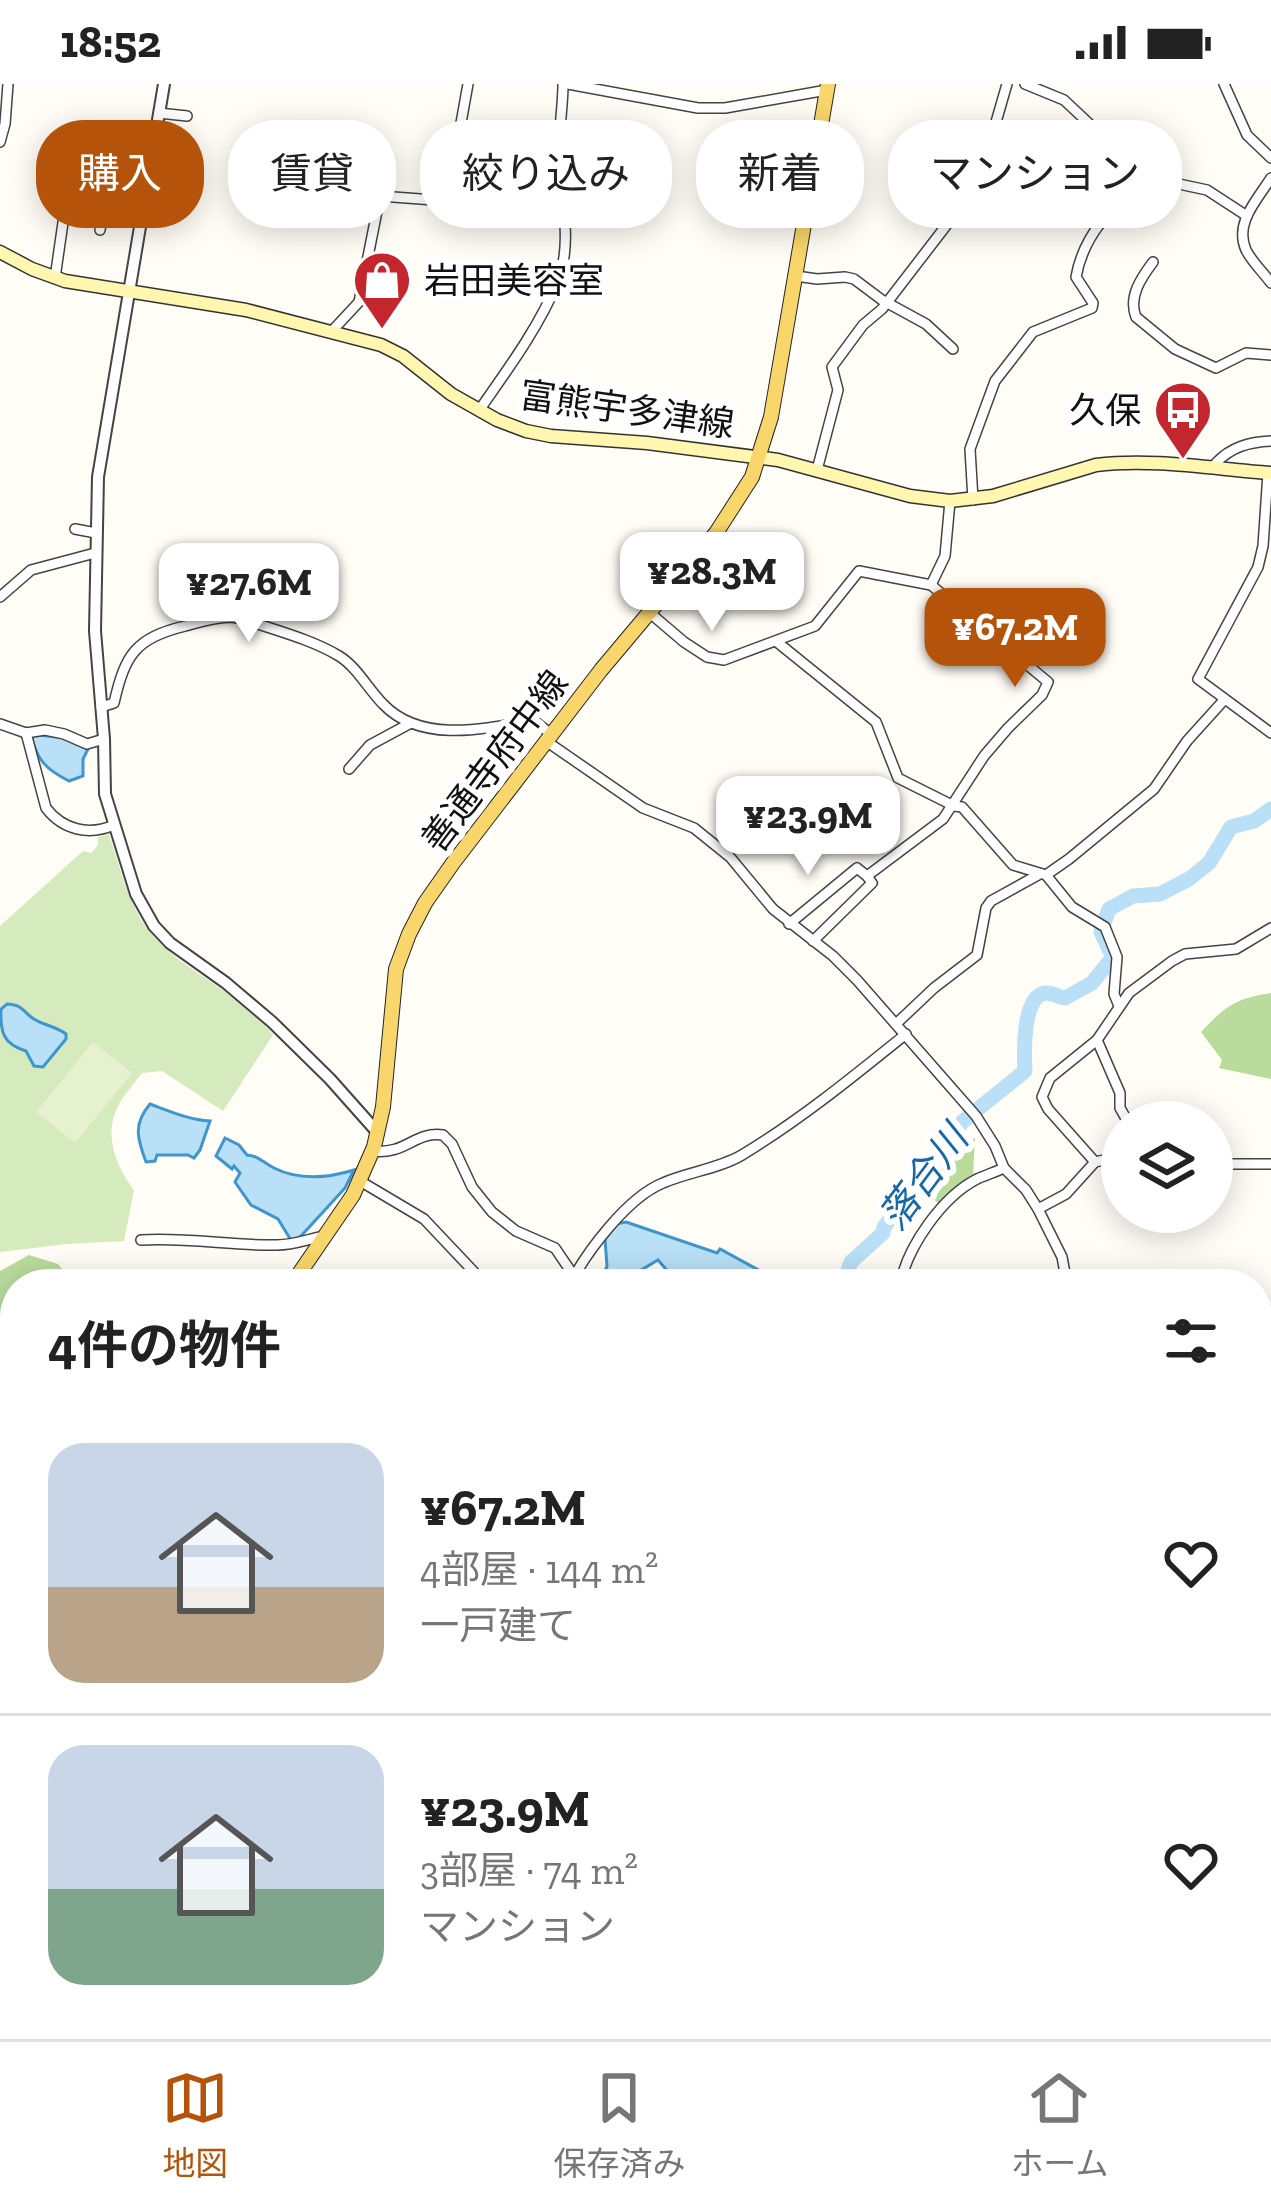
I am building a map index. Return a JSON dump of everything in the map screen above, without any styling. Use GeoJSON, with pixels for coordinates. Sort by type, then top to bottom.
{"type":"FeatureCollection","features":[{"type":"Feature","properties":{"kind":"main road","name":"善通寺府中線"},"geometry":{"type":"LineString","coordinates":[[302,1269],[360,1181],[373,1151],[401,952],[437,885],[730,515],[759,458],[771,417],[828,87]]}},
{"type":"Feature","properties":{"kind":"main road","name":"富熊宇多津線"},"geometry":{"type":"LineString","coordinates":[[0,253],[56,278],[246,310],[393,350],[451,394],[497,420],[551,436],[759,458],[910,496],[950,501],[973,500],[1096,465],[1127,462],[1269,473]]}},
{"type":"Feature","properties":{"kind":"street"},"geometry":{"type":"LineString","coordinates":[[0,142],[8,84]]}},
{"type":"Feature","properties":{"kind":"street"},"geometry":{"type":"LineString","coordinates":[[157,120],[164,84]]}},
{"type":"Feature","properties":{"kind":"street"},"geometry":{"type":"LineString","coordinates":[[332,331],[359,302],[380,196],[447,200],[469,84]]}},
{"type":"Feature","properties":{"kind":"street"},"geometry":{"type":"LineString","coordinates":[[480,410],[526,341],[559,279],[564,254],[560,150],[566,84],[711,108],[828,87]]}},
{"type":"Feature","properties":{"kind":"street"},"geometry":{"type":"LineString","coordinates":[[817,470],[838,390],[832,368],[952,218],[975,159],[994,129],[1007,84]]}},
{"type":"Feature","properties":{"kind":"street"},"geometry":{"type":"LineString","coordinates":[[1025,84],[1064,100],[1085,120]]}},
{"type":"Feature","properties":{"kind":"street"},"geometry":{"type":"LineString","coordinates":[[1224,84],[1247,135],[1271,158]]}},
{"type":"Feature","properties":{"kind":"street"},"geometry":{"type":"LineString","coordinates":[[158,113],[187,116]]}},
{"type":"Feature","properties":{"kind":"street"},"geometry":{"type":"LineString","coordinates":[[1271,178],[1242,229],[1246,249],[1271,283]]}},
{"type":"Feature","properties":{"kind":"street"},"geometry":{"type":"LineString","coordinates":[[1182,185],[1207,190],[1247,216]]}},
{"type":"Feature","properties":{"kind":"street"},"geometry":{"type":"LineString","coordinates":[[56,278],[63,228]]}},
{"type":"Feature","properties":{"kind":"street"},"geometry":{"type":"LineString","coordinates":[[141,228],[98,477],[95,631],[104,794],[142,907],[162,935],[272,1022],[378,1133]]}},
{"type":"Feature","properties":{"kind":"street"},"geometry":{"type":"LineString","coordinates":[[973,500],[970,449],[994,381],[1033,332],[1092,308],[1076,277],[1082,253],[1097,228]]}},
{"type":"Feature","properties":{"kind":"street"},"geometry":{"type":"LineString","coordinates":[[1153,262],[1138,282],[1133,310],[1175,350],[1216,368],[1246,352],[1271,355]]}},
{"type":"Feature","properties":{"kind":"street"},"geometry":{"type":"LineString","coordinates":[[796,275],[854,279],[926,323],[953,349]]}},
{"type":"Feature","properties":{"kind":"street"},"geometry":{"type":"LineString","coordinates":[[105,426],[123,429]]}},
{"type":"Feature","properties":{"kind":"street"},"geometry":{"type":"LineString","coordinates":[[1218,469],[1220,458],[1242,445],[1271,441]]}},
{"type":"Feature","properties":{"kind":"street"},"geometry":{"type":"LineString","coordinates":[[1269,473],[1258,567],[1198,679],[1271,733]]}},
{"type":"Feature","properties":{"kind":"street"},"geometry":{"type":"LineString","coordinates":[[931,585],[945,556],[950,501]]}},
{"type":"Feature","properties":{"kind":"street"},"geometry":{"type":"LineString","coordinates":[[75,529],[96,533]]}},
{"type":"Feature","properties":{"kind":"street"},"geometry":{"type":"LineString","coordinates":[[0,597],[31,570],[95,553]]}},
{"type":"Feature","properties":{"kind":"street"},"geometry":{"type":"LineString","coordinates":[[650,613],[716,661],[815,626],[859,571],[931,585],[1048,682],[1042,695],[984,756],[943,819],[867,876]]}},
{"type":"Feature","properties":{"kind":"street"},"geometry":{"type":"LineString","coordinates":[[101,707],[114,703],[125,663],[148,638],[232,616],[338,655],[384,706],[409,724],[475,730],[533,720],[549,738],[644,808],[694,828],[730,857],[789,924],[857,980],[976,1116],[1004,1168],[1038,1209],[1064,1269]]}},
{"type":"Feature","properties":{"kind":"street"},"geometry":{"type":"LineString","coordinates":[[777,642],[876,722],[898,778],[962,807],[1012,865],[1042,875],[1072,907],[1103,925],[1117,957],[1114,994],[1119,1006]]}},
{"type":"Feature","properties":{"kind":"street"},"geometry":{"type":"LineString","coordinates":[[896,1023],[977,955],[991,901],[1070,860],[1154,789],[1187,741],[1224,700]]}},
{"type":"Feature","properties":{"kind":"street"},"geometry":{"type":"LineString","coordinates":[[0,724],[26,733],[45,730],[87,744],[104,739]]}},
{"type":"Feature","properties":{"kind":"street"},"geometry":{"type":"LineString","coordinates":[[349,769],[370,745],[409,724]]}},
{"type":"Feature","properties":{"kind":"street"},"geometry":{"type":"LineString","coordinates":[[26,733],[50,815],[85,832],[97,833],[114,825]]}},
{"type":"Feature","properties":{"kind":"street"},"geometry":{"type":"LineString","coordinates":[[789,924],[857,868],[872,883],[813,941]]}},
{"type":"Feature","properties":{"kind":"street"},"geometry":{"type":"LineString","coordinates":[[1095,1162],[1048,1109],[1042,1097],[1050,1078],[1096,1040],[1129,993],[1172,961],[1185,954],[1236,949],[1271,928]]}},
{"type":"Feature","properties":{"kind":"street"},"geometry":{"type":"LineString","coordinates":[[580,1269],[621,1213],[641,1195],[661,1183],[735,1159],[906,1034]]}},
{"type":"Feature","properties":{"kind":"street"},"geometry":{"type":"LineString","coordinates":[[1096,1040],[1120,1101]]}},
{"type":"Feature","properties":{"kind":"street"},"geometry":{"type":"LineString","coordinates":[[373,1151],[392,1152],[422,1135],[443,1135],[492,1212],[516,1231],[555,1248],[566,1269]]}},
{"type":"Feature","properties":{"kind":"street"},"geometry":{"type":"LineString","coordinates":[[1038,1209],[1066,1194],[1101,1161]]}},
{"type":"Feature","properties":{"kind":"street"},"geometry":{"type":"LineString","coordinates":[[1233,1164],[1271,1164]]}},
{"type":"Feature","properties":{"kind":"street"},"geometry":{"type":"LineString","coordinates":[[904,1269],[938,1213],[967,1186],[1004,1168]]}},
{"type":"Feature","properties":{"kind":"street"},"geometry":{"type":"LineString","coordinates":[[360,1181],[424,1219],[471,1269]]}},
{"type":"Feature","properties":{"kind":"street"},"geometry":{"type":"LineString","coordinates":[[141,1240],[274,1246],[325,1236]]}},
{"type":"Feature","properties":{"kind":"green space"},"geometry":{"type":"Polygon","coordinates":[[[109,834],[132,902],[146,927],[169,951],[247,1008],[273,1035],[223,1111],[162,1071],[142,1073],[126,1093],[112,1128],[117,1161],[134,1190],[124,1241],[0,1252],[0,926],[83,851],[91,853],[98,837],[109,834]]]}},
{"type":"Feature","properties":{"kind":"green space"},"geometry":{"type":"Polygon","coordinates":[[[1271,993],[1271,1079],[1219,1068],[1222,1060],[1201,1032],[1231,1005],[1271,993]]]}},
{"type":"Feature","properties":{"kind":"green space"},"geometry":{"type":"Polygon","coordinates":[[[93,1042],[132,1073],[75,1143],[36,1112],[93,1042]]]}},
{"type":"Feature","properties":{"kind":"green space"},"geometry":{"type":"Polygon","coordinates":[[[975,1138],[973,1175],[939,1204],[921,1188],[952,1149],[975,1138]]]}},
{"type":"Feature","properties":{"kind":"green space"},"geometry":{"type":"Polygon","coordinates":[[[29,1255],[62,1269],[4,1269],[29,1255]]]}},
{"type":"Feature","properties":{"kind":"water"},"geometry":{"type":"Polygon","coordinates":[[[31,734],[64,738],[88,749],[83,776],[69,781],[49,768],[39,757],[31,734]]]}},
{"type":"Feature","properties":{"kind":"water"},"geometry":{"type":"Polygon","coordinates":[[[7,1004],[19,1006],[35,1020],[66,1034],[43,1067],[34,1066],[26,1051],[4,1036],[1,1009],[7,1004]]]}},
{"type":"Feature","properties":{"kind":"water"},"geometry":{"type":"Polygon","coordinates":[[[150,1104],[210,1121],[194,1158],[157,1155],[155,1161],[146,1162],[138,1132],[150,1104]]]}},
{"type":"Feature","properties":{"kind":"water"},"geometry":{"type":"Polygon","coordinates":[[[225,1138],[247,1155],[294,1175],[354,1170],[345,1188],[292,1242],[278,1219],[251,1205],[235,1182],[240,1173],[234,1166],[216,1156],[225,1138]]]}},
{"type":"Feature","properties":{"kind":"water"},"geometry":{"type":"Polygon","coordinates":[[[626,1222],[717,1253],[720,1249],[757,1269],[666,1269],[658,1260],[643,1269],[606,1269],[605,1239],[616,1224],[626,1222]]]}},
{"type":"Feature","properties":{"kind":"waterway","name":"落合川"},"geometry":{"type":"LineString","coordinates":[[848,1269],[883,1233],[962,1122],[1025,1071],[1026,1027],[1037,997],[1048,993],[1065,998],[1092,983],[1113,957],[1101,932],[1109,909],[1133,896],[1160,894],[1189,879],[1209,863],[1231,827],[1254,821],[1271,809]]}},
{"type":"Feature","properties":{"kind":"place","name":"岩田美容室"},"geometry":{"type":"Point","coordinates":[382,331]}},
{"type":"Feature","properties":{"kind":"place","name":"久保"},"geometry":{"type":"Point","coordinates":[1183,461]}}]}
